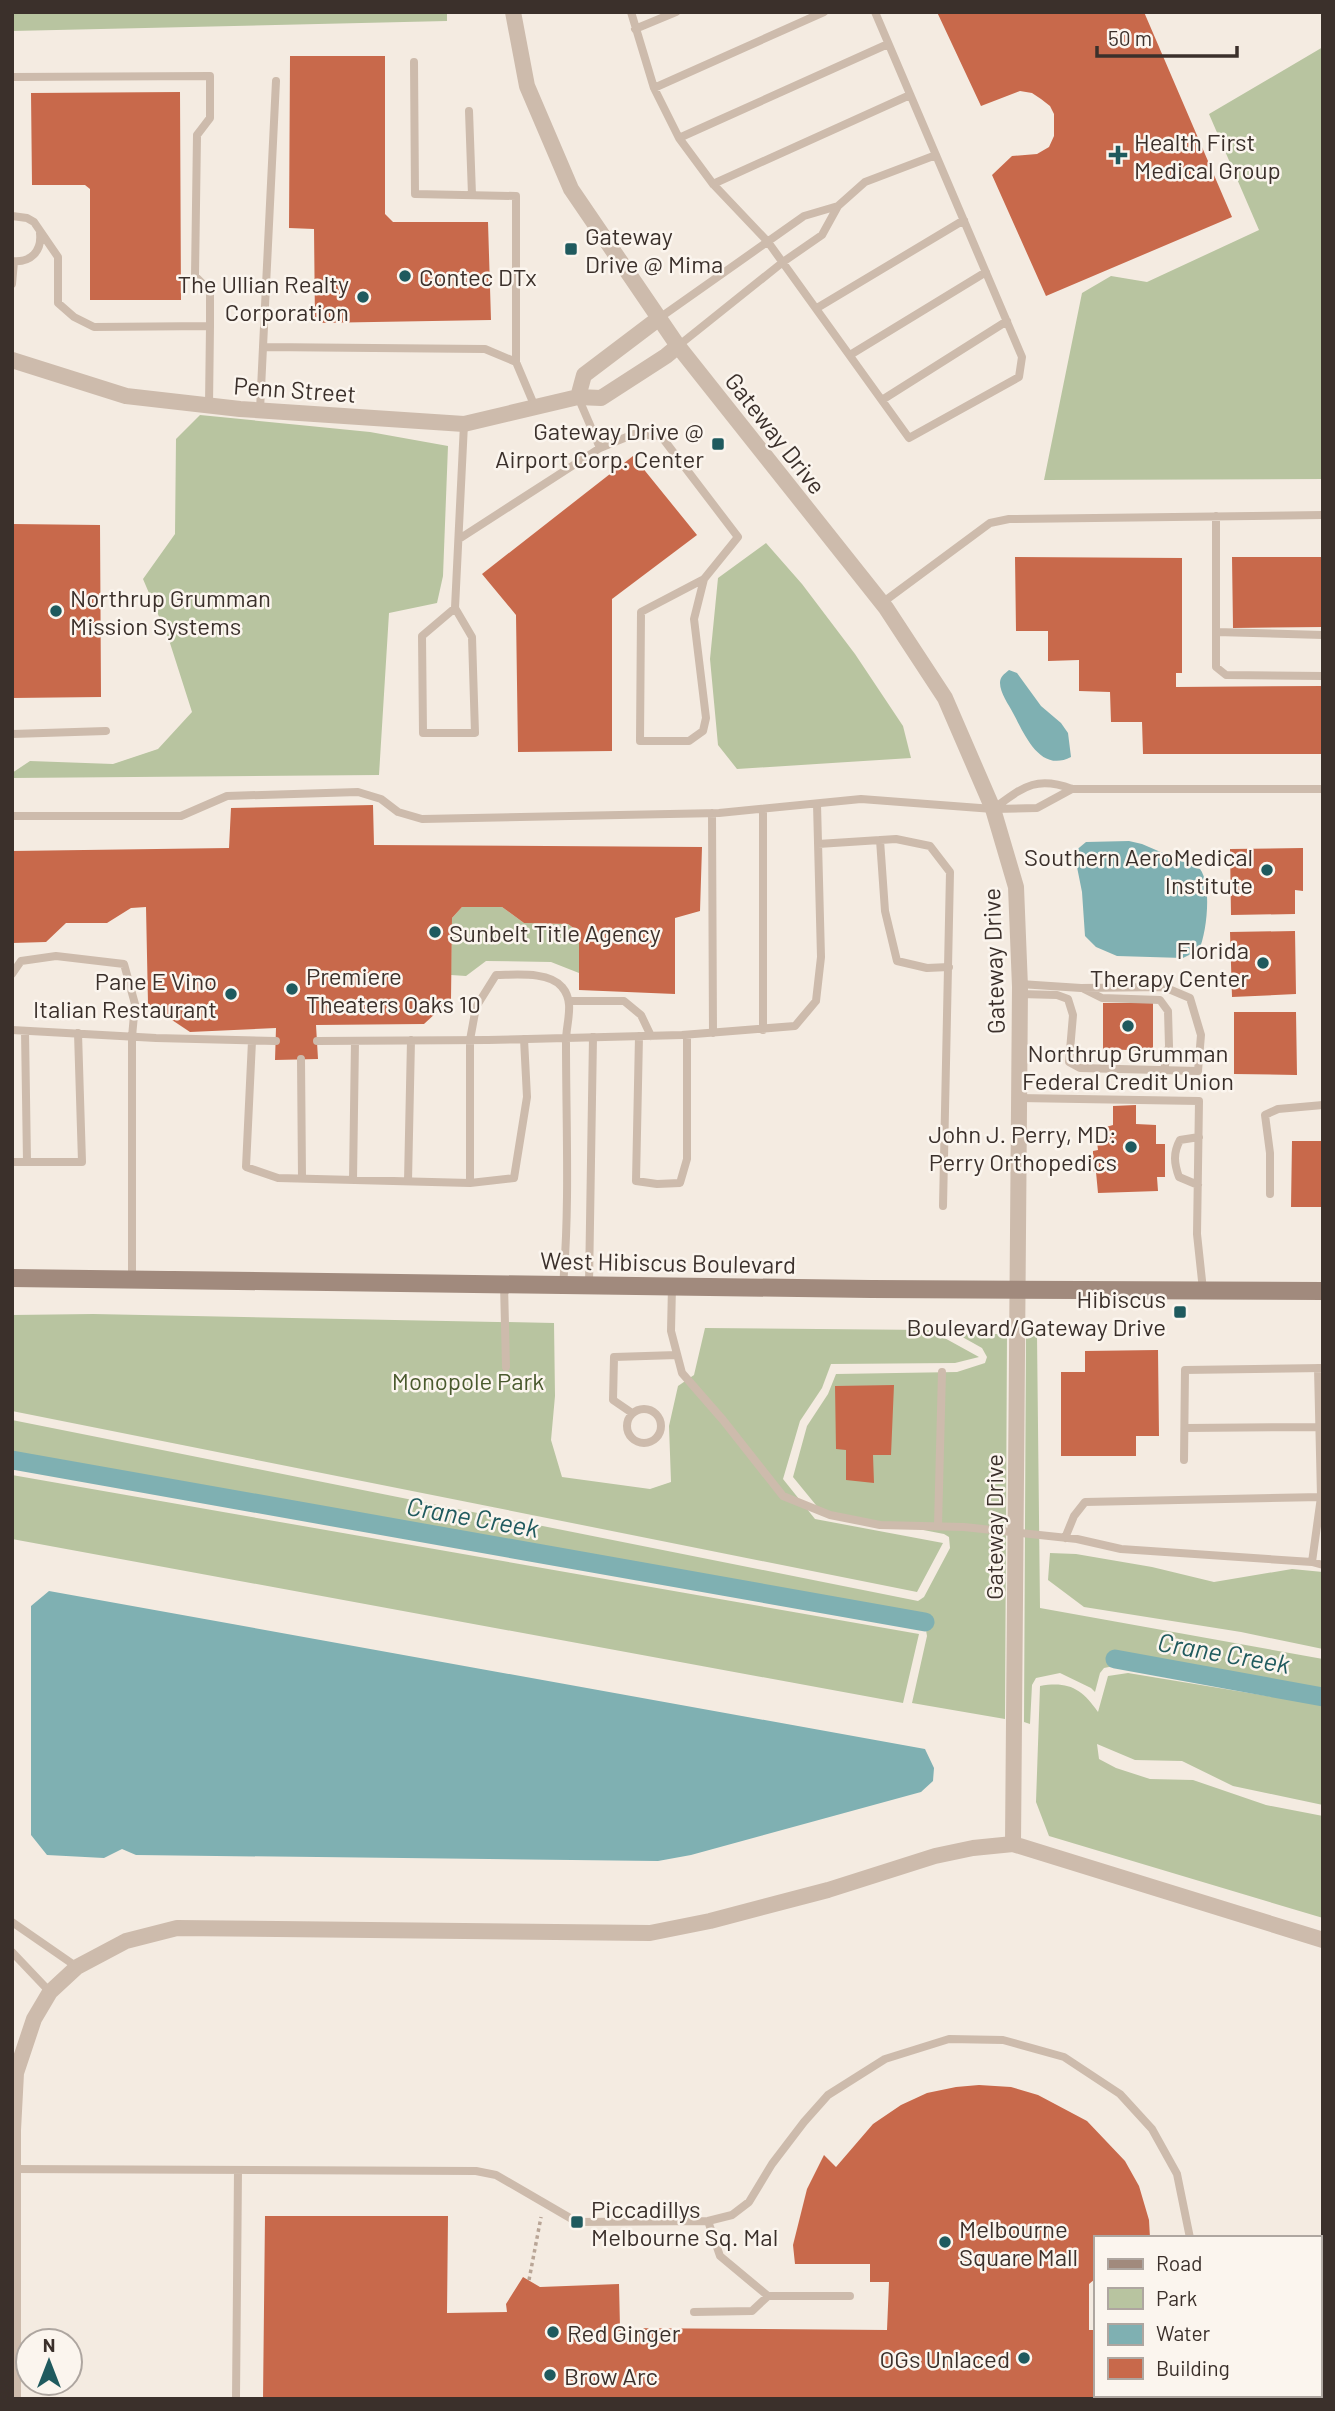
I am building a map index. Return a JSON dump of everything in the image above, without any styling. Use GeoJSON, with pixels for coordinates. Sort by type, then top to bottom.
{"type":"FeatureCollection","features":[{"type":"Feature","properties":{"kind":"street","name":"Gateway Drive"},"geometry":{"type":"LineString","coordinates":[[513,12],[527,86],[570,190],[658,319],[882,603],[945,698],[993,809],[1016,887],[1020,989],[1013,1844]]}},
{"type":"Feature","properties":{"kind":"street"},"geometry":{"type":"LineString","coordinates":[[578,397],[583,375],[658,319]]}},
{"type":"Feature","properties":{"kind":"street","name":"Penn Street"},"geometry":{"type":"LineString","coordinates":[[12,360],[126,396],[260,410],[464,425],[578,397],[601,398],[678,346]]}},
{"type":"Feature","properties":{"kind":"street","name":"West Hibiscus Boulevard"},"geometry":{"type":"LineString","coordinates":[[12,1278],[1323,1291]]}},
{"type":"Feature","properties":{"kind":"street"},"geometry":{"type":"LineString","coordinates":[[13,2399],[13,2169],[16,2073],[34,2019],[50,1992],[77,1967],[126,1941],[177,1928],[650,1933],[710,1921],[828,1890],[935,1856],[973,1848],[1013,1844],[1323,1940]]}},
{"type":"Feature","properties":{"kind":"lane"},"geometry":{"type":"LineString","coordinates":[[631,12],[654,88],[679,138],[713,184],[768,242],[909,438],[1018,377],[1022,357],[874,12]]}},
{"type":"Feature","properties":{"kind":"lane"},"geometry":{"type":"LineString","coordinates":[[635,29],[676,12]]}},
{"type":"Feature","properties":{"kind":"lane"},"geometry":{"type":"LineString","coordinates":[[654,88],[824,12]]}},
{"type":"Feature","properties":{"kind":"lane"},"geometry":{"type":"LineString","coordinates":[[679,138],[888,44]]}},
{"type":"Feature","properties":{"kind":"lane"},"geometry":{"type":"LineString","coordinates":[[414,62],[415,194],[516,196],[516,362],[535,407]]}},
{"type":"Feature","properties":{"kind":"lane"},"geometry":{"type":"LineString","coordinates":[[12,77],[209,76],[209,118],[197,135],[195,276],[209,291],[209,405]]}},
{"type":"Feature","properties":{"kind":"lane"},"geometry":{"type":"LineString","coordinates":[[260,410],[276,81]]}},
{"type":"Feature","properties":{"kind":"lane"},"geometry":{"type":"LineString","coordinates":[[713,184],[910,95]]}},
{"type":"Feature","properties":{"kind":"lane"},"geometry":{"type":"LineString","coordinates":[[469,111],[472,195]]}},
{"type":"Feature","properties":{"kind":"lane"},"geometry":{"type":"LineString","coordinates":[[678,346],[783,262],[822,235],[838,206],[865,182],[936,155]]}},
{"type":"Feature","properties":{"kind":"lane"},"geometry":{"type":"LineString","coordinates":[[658,319],[804,216],[838,206]]}},
{"type":"Feature","properties":{"kind":"lane"},"geometry":{"type":"LineString","coordinates":[[12,216],[34,222],[58,257],[58,303],[74,317],[94,327],[209,326]]}},
{"type":"Feature","properties":{"kind":"lane"},"geometry":{"type":"LineString","coordinates":[[817,308],[964,220]]}},
{"type":"Feature","properties":{"kind":"lane"},"geometry":{"type":"LineString","coordinates":[[12,284],[13,262],[34,256],[41,243],[40,233]]}},
{"type":"Feature","properties":{"kind":"lane"},"geometry":{"type":"LineString","coordinates":[[850,355],[986,272]]}},
{"type":"Feature","properties":{"kind":"lane"},"geometry":{"type":"LineString","coordinates":[[882,400],[1007,321]]}},
{"type":"Feature","properties":{"kind":"lane"},"geometry":{"type":"LineString","coordinates":[[263,347],[485,349],[516,362]]}},
{"type":"Feature","properties":{"kind":"lane"},"geometry":{"type":"LineString","coordinates":[[578,397],[600,448]]}},
{"type":"Feature","properties":{"kind":"lane"},"geometry":{"type":"LineString","coordinates":[[455,608],[422,636],[424,733],[475,733],[472,637],[455,608],[464,425]]}},
{"type":"Feature","properties":{"kind":"lane"},"geometry":{"type":"LineString","coordinates":[[458,539],[600,448],[634,434],[661,436],[738,537],[704,579],[641,612],[640,741],[689,741],[704,731],[706,718],[694,619],[704,579]]}},
{"type":"Feature","properties":{"kind":"lane"},"geometry":{"type":"LineString","coordinates":[[882,603],[990,523],[1009,519],[1323,515]]}},
{"type":"Feature","properties":{"kind":"lane"},"geometry":{"type":"LineString","coordinates":[[1216,516],[1216,667],[1226,675],[1323,676]]}},
{"type":"Feature","properties":{"kind":"lane"},"geometry":{"type":"LineString","coordinates":[[1216,632],[1323,635]]}},
{"type":"Feature","properties":{"kind":"lane"},"geometry":{"type":"LineString","coordinates":[[12,734],[106,730]]}},
{"type":"Feature","properties":{"kind":"lane"},"geometry":{"type":"LineString","coordinates":[[993,809],[1025,785],[1058,783],[1072,789],[1323,789]]}},
{"type":"Feature","properties":{"kind":"lane"},"geometry":{"type":"LineString","coordinates":[[12,816],[181,816],[227,796],[358,792],[381,799],[398,813],[422,819],[712,813],[861,799],[993,809],[1037,808],[1072,789]]}},
{"type":"Feature","properties":{"kind":"lane"},"geometry":{"type":"LineString","coordinates":[[317,1041],[687,1035],[795,1026],[816,1001],[821,957],[817,804]]}},
{"type":"Feature","properties":{"kind":"lane"},"geometry":{"type":"LineString","coordinates":[[763,809],[763,1030]]}},
{"type":"Feature","properties":{"kind":"lane"},"geometry":{"type":"LineString","coordinates":[[712,813],[713,1033]]}},
{"type":"Feature","properties":{"kind":"lane"},"geometry":{"type":"LineString","coordinates":[[818,844],[896,839],[930,846],[950,872],[943,1206]]}},
{"type":"Feature","properties":{"kind":"lane"},"geometry":{"type":"LineString","coordinates":[[880,840],[885,911],[897,961],[926,968],[949,967]]}},
{"type":"Feature","properties":{"kind":"lane"},"geometry":{"type":"LineString","coordinates":[[12,974],[20,961],[56,956],[124,964],[135,1004],[132,1037],[132,1280]]}},
{"type":"Feature","properties":{"kind":"lane"},"geometry":{"type":"LineString","coordinates":[[470,1183],[470,1040],[476,1007],[496,975],[534,974],[561,985],[570,1001],[566,1038],[567,1243],[563,1285]]}},
{"type":"Feature","properties":{"kind":"lane"},"geometry":{"type":"LineString","coordinates":[[1164,987],[1191,998],[1201,1035],[1198,1071],[1080,1068],[1069,1062],[1073,1015],[1068,999],[1020,989],[1164,987]]}},
{"type":"Feature","properties":{"kind":"lane"},"geometry":{"type":"LineString","coordinates":[[1081,988],[1102,998],[1160,1000],[1168,1011],[1169,1046],[1164,1070]]}},
{"type":"Feature","properties":{"kind":"lane"},"geometry":{"type":"LineString","coordinates":[[570,1001],[624,1001],[641,1015],[651,1036]]}},
{"type":"Feature","properties":{"kind":"lane"},"geometry":{"type":"LineString","coordinates":[[12,1030],[276,1041]]}},
{"type":"Feature","properties":{"kind":"lane"},"geometry":{"type":"LineString","coordinates":[[26,1031],[27,1162]]}},
{"type":"Feature","properties":{"kind":"lane"},"geometry":{"type":"LineString","coordinates":[[12,1162],[82,1162],[78,1033]]}},
{"type":"Feature","properties":{"kind":"lane"},"geometry":{"type":"LineString","coordinates":[[639,1036],[636,1181],[657,1184],[680,1183],[687,1159],[687,1035]]}},
{"type":"Feature","properties":{"kind":"lane"},"geometry":{"type":"LineString","coordinates":[[589,1285],[593,1037]]}},
{"type":"Feature","properties":{"kind":"lane"},"geometry":{"type":"LineString","coordinates":[[252,1041],[246,1167],[278,1178],[470,1183],[514,1178],[527,1097],[524,1039]]}},
{"type":"Feature","properties":{"kind":"lane"},"geometry":{"type":"LineString","coordinates":[[408,1181],[411,1040]]}},
{"type":"Feature","properties":{"kind":"lane"},"geometry":{"type":"LineString","coordinates":[[353,1180],[355,1041]]}},
{"type":"Feature","properties":{"kind":"lane"},"geometry":{"type":"LineString","coordinates":[[301,1059],[302,1178]]}},
{"type":"Feature","properties":{"kind":"lane"},"geometry":{"type":"LineString","coordinates":[[1018,1098],[1199,1101],[1196,1234],[1203,1290]]}},
{"type":"Feature","properties":{"kind":"lane"},"geometry":{"type":"LineString","coordinates":[[1270,1194],[1270,1153],[1265,1115],[1278,1109],[1323,1105]]}},
{"type":"Feature","properties":{"kind":"lane"},"geometry":{"type":"LineString","coordinates":[[1198,1185],[1179,1177],[1175,1167],[1175,1151],[1180,1140],[1199,1137]]}},
{"type":"Feature","properties":{"kind":"lane"},"geometry":{"type":"LineString","coordinates":[[504,1284],[506,1367]]}},
{"type":"Feature","properties":{"kind":"lane"},"geometry":{"type":"LineString","coordinates":[[672,1286],[671,1331],[682,1373],[783,1496],[830,1515],[880,1525],[964,1527],[1065,1538],[1121,1549],[1312,1562],[1323,1565]]}},
{"type":"Feature","properties":{"kind":"lane"},"geometry":{"type":"LineString","coordinates":[[632,1413],[613,1400],[614,1357],[677,1355]]}},
{"type":"Feature","properties":{"kind":"lane"},"geometry":{"type":"LineString","coordinates":[[1184,1460],[1185,1370],[1320,1368],[1321,1497],[1312,1562]]}},
{"type":"Feature","properties":{"kind":"lane"},"geometry":{"type":"LineString","coordinates":[[938,1526],[942,1372]]}},
{"type":"Feature","properties":{"kind":"lane"},"geometry":{"type":"LineString","coordinates":[[643,1409],[658,1416],[661,1427],[657,1437],[647,1443],[631,1438],[626,1428],[632,1413],[643,1409]]}},
{"type":"Feature","properties":{"kind":"lane"},"geometry":{"type":"LineString","coordinates":[[1185,1428],[1320,1427]]}},
{"type":"Feature","properties":{"kind":"lane"},"geometry":{"type":"LineString","coordinates":[[1065,1538],[1074,1516],[1085,1503],[1108,1500],[1321,1497]]}},
{"type":"Feature","properties":{"kind":"lane"},"geometry":{"type":"LineString","coordinates":[[12,1922],[77,1967]]}},
{"type":"Feature","properties":{"kind":"lane"},"geometry":{"type":"LineString","coordinates":[[12,1952],[50,1992]]}},
{"type":"Feature","properties":{"kind":"lane"},"geometry":{"type":"LineString","coordinates":[[13,2169],[476,2171],[496,2175],[578,2222],[708,2221],[733,2215],[749,2202],[772,2164],[828,2095],[885,2059],[949,2039],[1003,2040],[1064,2057],[1120,2094],[1152,2130],[1177,2174],[1190,2236]]}},
{"type":"Feature","properties":{"kind":"lane"},"geometry":{"type":"LineString","coordinates":[[236,2399],[238,2170]]}},
{"type":"Feature","properties":{"kind":"lane"},"geometry":{"type":"LineString","coordinates":[[708,2221],[720,2256],[768,2296],[850,2296]]}},
{"type":"Feature","properties":{"kind":"lane"},"geometry":{"type":"LineString","coordinates":[[694,2312],[752,2311],[768,2296]]}},
{"type":"Feature","properties":{"kind":"path"},"geometry":{"type":"LineString","coordinates":[[528,2280],[544,2203]]}},
{"type":"Feature","properties":{"kind":"green space"},"geometry":{"type":"Polygon","coordinates":[[[12,12],[447,12],[447,21],[12,31],[12,12]]]}},
{"type":"Feature","properties":{"kind":"green space"},"geometry":{"type":"Polygon","coordinates":[[[1323,47],[1323,479],[1044,480],[1082,293],[1111,276],[1147,282],[1259,230],[1209,114],[1323,47]]]}},
{"type":"Feature","properties":{"kind":"green space"},"geometry":{"type":"Polygon","coordinates":[[[200,415],[370,432],[448,446],[443,576],[437,603],[389,613],[379,775],[12,778],[12,773],[30,761],[113,764],[158,749],[192,712],[169,640],[143,579],[175,534],[176,439],[200,415]]]}},
{"type":"Feature","properties":{"kind":"green space"},"geometry":{"type":"Polygon","coordinates":[[[766,543],[802,584],[855,654],[903,726],[911,758],[737,769],[718,745],[710,659],[718,578],[766,543]]]}},
{"type":"Feature","properties":{"kind":"green space"},"geometry":{"type":"Polygon","coordinates":[[[462,907],[502,907],[524,923],[568,924],[579,932],[579,973],[551,962],[486,961],[466,976],[451,975],[452,918],[462,907]]]}},
{"type":"Feature","properties":{"kind":"green space","name":"Monopole Park"},"geometry":{"type":"Polygon","coordinates":[[[93,1314],[554,1323],[555,1396],[551,1440],[562,1477],[650,1489],[671,1482],[669,1426],[678,1386],[694,1375],[705,1328],[930,1330],[979,1357],[955,1363],[831,1364],[822,1388],[800,1421],[783,1479],[815,1519],[943,1543],[917,1592],[12,1411],[12,1315],[93,1314]]]}},
{"type":"Feature","properties":{"kind":"green space"},"geometry":{"type":"Polygon","coordinates":[[[957,1334],[1007,1334],[1005,1719],[912,1703],[927,1636],[926,1630],[920,1625],[12,1465],[12,1420],[918,1601],[924,1597],[950,1548],[949,1537],[820,1510],[793,1477],[807,1426],[828,1394],[836,1374],[957,1372],[985,1363],[987,1357],[982,1348],[957,1334]]]}},
{"type":"Feature","properties":{"kind":"green space"},"geometry":{"type":"Polygon","coordinates":[[[1026,1334],[1037,1335],[1040,1608],[1323,1659],[1323,1696],[1129,1663],[1104,1668],[1095,1692],[1060,1673],[1036,1678],[1032,1685],[1030,1724],[1024,1722],[1026,1334]]]}},
{"type":"Feature","properties":{"kind":"green space"},"geometry":{"type":"Polygon","coordinates":[[[12,1475],[919,1634],[903,1703],[12,1539],[12,1475]]]}},
{"type":"Feature","properties":{"kind":"green space"},"geometry":{"type":"Polygon","coordinates":[[[1050,1553],[1076,1554],[1152,1567],[1214,1582],[1292,1569],[1323,1572],[1323,1649],[1241,1632],[1084,1607],[1048,1580],[1050,1553]]]}},
{"type":"Feature","properties":{"kind":"green space"},"geometry":{"type":"Polygon","coordinates":[[[1128,1673],[1323,1705],[1323,1805],[1233,1786],[1182,1761],[1135,1760],[1097,1744],[1099,1759],[1116,1768],[1150,1779],[1193,1780],[1266,1805],[1323,1816],[1323,1918],[1049,1836],[1036,1802],[1040,1686],[1059,1685],[1074,1689],[1098,1712],[1108,1676],[1128,1673]]]}},
{"type":"Feature","properties":{"kind":"water"},"geometry":{"type":"Polygon","coordinates":[[[1009,670],[1017,673],[1041,706],[1061,723],[1068,733],[1071,757],[1060,761],[1051,760],[1042,756],[1028,741],[1001,691],[1001,679],[1009,670]]]}},
{"type":"Feature","properties":{"kind":"water"},"geometry":{"type":"Polygon","coordinates":[[[1129,841],[1200,869],[1206,886],[1207,909],[1199,950],[1183,958],[1117,956],[1096,947],[1085,936],[1082,892],[1074,852],[1086,842],[1129,841]]]}},
{"type":"Feature","properties":{"kind":"water"},"geometry":{"type":"Polygon","coordinates":[[[49,1591],[925,1749],[934,1768],[933,1781],[921,1792],[691,1855],[658,1861],[136,1855],[122,1849],[104,1858],[47,1855],[31,1835],[31,1606],[49,1591]]]}},
{"type":"Feature","properties":{"kind":"building","name":"Health First Medical Group"},"geometry":{"type":"Polygon","coordinates":[[[937,12],[1144,12],[1232,217],[1046,296],[992,175],[1012,156],[1037,154],[1049,147],[1054,136],[1054,114],[1050,106],[1041,99],[1032,93],[1020,91],[981,106],[937,12]]]}},
{"type":"Feature","properties":{"kind":"building"},"geometry":{"type":"Polygon","coordinates":[[[290,56],[385,56],[385,214],[393,222],[488,222],[491,320],[315,323],[314,229],[289,228],[290,56]]]}},
{"type":"Feature","properties":{"kind":"building"},"geometry":{"type":"Polygon","coordinates":[[[180,92],[181,300],[90,300],[90,189],[85,185],[32,185],[31,93],[180,92]]]}},
{"type":"Feature","properties":{"kind":"building"},"geometry":{"type":"Polygon","coordinates":[[[633,456],[697,535],[612,599],[612,751],[518,752],[516,615],[482,574],[633,456]]]}},
{"type":"Feature","properties":{"kind":"building","name":"Northrup Grumman Mission Systems"},"geometry":{"type":"Polygon","coordinates":[[[12,524],[100,525],[101,697],[12,698],[12,524]]]}},
{"type":"Feature","properties":{"kind":"building"},"geometry":{"type":"Polygon","coordinates":[[[1015,557],[1182,558],[1182,673],[1176,673],[1176,687],[1323,686],[1323,754],[1143,754],[1142,722],[1111,722],[1110,692],[1079,691],[1079,660],[1048,661],[1048,631],[1016,631],[1015,557]]]}},
{"type":"Feature","properties":{"kind":"building"},"geometry":{"type":"Polygon","coordinates":[[[1232,557],[1323,557],[1323,627],[1233,628],[1232,557]]]}},
{"type":"Feature","properties":{"kind":"building"},"geometry":{"type":"Polygon","coordinates":[[[373,805],[374,845],[702,847],[700,911],[675,918],[675,994],[579,990],[579,932],[568,924],[524,923],[502,907],[462,907],[452,918],[451,999],[424,1024],[316,1025],[318,1059],[275,1060],[276,1028],[190,1032],[148,1004],[146,907],[131,908],[107,923],[66,923],[46,942],[12,943],[12,851],[229,848],[231,808],[373,805]]]}},
{"type":"Feature","properties":{"kind":"building","name":"Southern AeroMedical Institute"},"geometry":{"type":"Polygon","coordinates":[[[1303,848],[1303,891],[1295,890],[1295,914],[1231,915],[1230,849],[1303,848]]]}},
{"type":"Feature","properties":{"kind":"building","name":"Florida Therapy Center"},"geometry":{"type":"Polygon","coordinates":[[[1295,931],[1296,994],[1232,997],[1230,932],[1295,931]]]}},
{"type":"Feature","properties":{"kind":"building","name":"Northrup Grumman Federal Credit Union"},"geometry":{"type":"Polygon","coordinates":[[[1103,1003],[1153,1003],[1153,1051],[1103,1049],[1103,1003]]]}},
{"type":"Feature","properties":{"kind":"building"},"geometry":{"type":"Polygon","coordinates":[[[1234,1012],[1296,1012],[1297,1075],[1234,1074],[1234,1012]]]}},
{"type":"Feature","properties":{"kind":"building","name":"John J. Perry, MD: Perry Orthopedics"},"geometry":{"type":"Polygon","coordinates":[[[1136,1105],[1136,1124],[1156,1125],[1156,1144],[1165,1144],[1165,1177],[1157,1177],[1158,1191],[1098,1193],[1096,1172],[1093,1171],[1093,1151],[1098,1150],[1097,1142],[1106,1141],[1106,1127],[1113,1125],[1113,1106],[1136,1105]]]}},
{"type":"Feature","properties":{"kind":"building"},"geometry":{"type":"Polygon","coordinates":[[[1292,1141],[1323,1141],[1323,1207],[1291,1207],[1292,1141]]]}},
{"type":"Feature","properties":{"kind":"building"},"geometry":{"type":"Polygon","coordinates":[[[1158,1350],[1159,1436],[1136,1436],[1136,1456],[1061,1456],[1061,1372],[1085,1372],[1085,1351],[1158,1350]]]}},
{"type":"Feature","properties":{"kind":"building"},"geometry":{"type":"Polygon","coordinates":[[[894,1385],[891,1455],[873,1455],[874,1483],[846,1480],[846,1450],[836,1449],[835,1386],[894,1385]]]}},
{"type":"Feature","properties":{"kind":"building","name":"Melbourne Square Mall"},"geometry":{"type":"Polygon","coordinates":[[[956,2087],[1011,2087],[1038,2095],[1087,2121],[1125,2161],[1139,2186],[1149,2220],[1150,2236],[1094,2236],[1094,2280],[1089,2284],[1089,2330],[1094,2330],[1094,2397],[1321,2397],[1323,2334],[1323,2399],[263,2399],[265,2216],[448,2216],[447,2313],[507,2312],[506,2304],[523,2277],[540,2287],[619,2284],[620,2328],[887,2330],[889,2282],[870,2282],[870,2264],[795,2264],[793,2245],[807,2189],[824,2155],[836,2167],[873,2124],[901,2105],[927,2093],[956,2087]]]}},
{"type":"Feature","properties":{"kind":"waterway","name":"Crane Creek"},"geometry":{"type":"LineString","coordinates":[[12,1460],[925,1622]]}},
{"type":"Feature","properties":{"kind":"waterway","name":"Crane Creek"},"geometry":{"type":"LineString","coordinates":[[1115,1659],[1323,1697]]}},
{"type":"Feature","properties":{"kind":"place","name":"Health First Medical Group"},"geometry":{"type":"Point","coordinates":[1118,155]}},
{"type":"Feature","properties":{"kind":"place","name":"Gateway Drive @ Mima"},"geometry":{"type":"Point","coordinates":[571,249]}},
{"type":"Feature","properties":{"kind":"place","name":"Contec DTx"},"geometry":{"type":"Point","coordinates":[405,276]}},
{"type":"Feature","properties":{"kind":"place","name":"The Ullian Realty Corporation"},"geometry":{"type":"Point","coordinates":[363,297]}},
{"type":"Feature","properties":{"kind":"place","name":"Gateway Drive @ Airport Corp. Center"},"geometry":{"type":"Point","coordinates":[718,444]}},
{"type":"Feature","properties":{"kind":"place","name":"Northrup Grumman Mission Systems"},"geometry":{"type":"Point","coordinates":[56,611]}},
{"type":"Feature","properties":{"kind":"place","name":"Southern AeroMedical Institute"},"geometry":{"type":"Point","coordinates":[1267,870]}},
{"type":"Feature","properties":{"kind":"place","name":"Sunbelt Title Agency"},"geometry":{"type":"Point","coordinates":[435,932]}},
{"type":"Feature","properties":{"kind":"place","name":"Florida Therapy Center"},"geometry":{"type":"Point","coordinates":[1263,963]}},
{"type":"Feature","properties":{"kind":"place","name":"Premiere Theaters Oaks 10"},"geometry":{"type":"Point","coordinates":[292,989]}},
{"type":"Feature","properties":{"kind":"place","name":"Pane E Vino Italian Restaurant"},"geometry":{"type":"Point","coordinates":[231,994]}},
{"type":"Feature","properties":{"kind":"place","name":"Northrup Grumman Federal Credit Union"},"geometry":{"type":"Point","coordinates":[1128,1026]}},
{"type":"Feature","properties":{"kind":"place","name":"John J. Perry, MD: Perry Orthopedics"},"geometry":{"type":"Point","coordinates":[1131,1147]}},
{"type":"Feature","properties":{"kind":"place","name":"Hibiscus Boulevard/Gateway Drive"},"geometry":{"type":"Point","coordinates":[1180,1312]}},
{"type":"Feature","properties":{"kind":"place","name":"Piccadillys Melbourne Sq. Mal"},"geometry":{"type":"Point","coordinates":[577,2222]}},
{"type":"Feature","properties":{"kind":"place","name":"Melbourne Square Mall"},"geometry":{"type":"Point","coordinates":[945,2242]}},
{"type":"Feature","properties":{"kind":"place","name":"Red Ginger"},"geometry":{"type":"Point","coordinates":[553,2332]}},
{"type":"Feature","properties":{"kind":"place","name":"OGs Unlaced"},"geometry":{"type":"Point","coordinates":[1024,2358]}},
{"type":"Feature","properties":{"kind":"place","name":"Brow Arc"},"geometry":{"type":"Point","coordinates":[550,2375]}}]}
